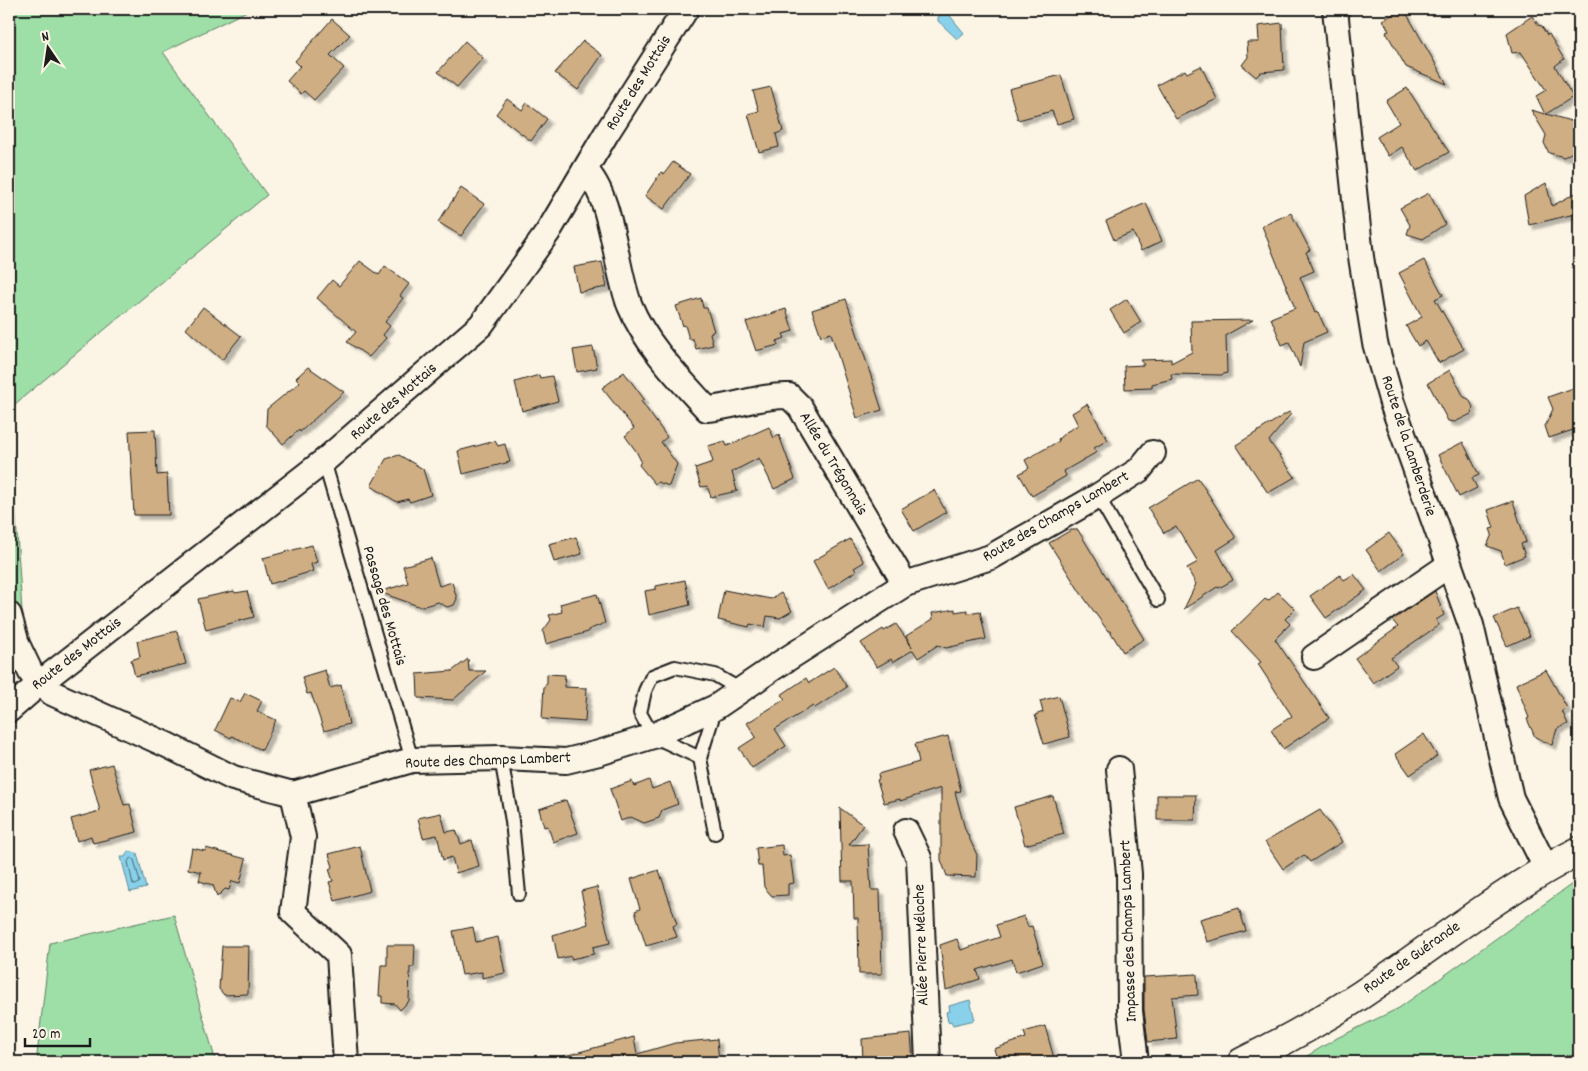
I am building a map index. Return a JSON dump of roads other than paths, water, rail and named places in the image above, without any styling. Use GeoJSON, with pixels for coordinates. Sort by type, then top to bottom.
{"type":"FeatureCollection","features":[{"type":"Feature","properties":{"kind":"street","name":"Route des Mottais"},"geometry":{"type":"LineString","coordinates":[[9,710],[40,683],[324,461],[481,325],[548,232],[686,9]]}},
{"type":"Feature","properties":{"kind":"street","name":"Route de la Lamberderie"},"geometry":{"type":"LineString","coordinates":[[1335,9],[1361,257],[1375,343],[1392,404],[1470,625],[1511,798],[1546,868]]}},
{"type":"Feature","properties":{"kind":"street","name":"Allée du Trégonnais"},"geometry":{"type":"LineString","coordinates":[[585,170],[596,180],[614,240],[629,303],[641,330],[707,409],[721,408],[771,395],[789,396],[800,407],[905,584]]}},
{"type":"Feature","properties":{"kind":"street","name":"Route des Champs Lambert"},"geometry":{"type":"LineString","coordinates":[[293,794],[412,760],[501,758],[566,761],[653,736],[716,707],[905,584],[991,557],[1098,496],[1139,470],[1153,453]]}},
{"type":"Feature","properties":{"kind":"street"},"geometry":{"type":"LineString","coordinates":[[1314,657],[1449,565]]}},
{"type":"Feature","properties":{"kind":"street"},"geometry":{"type":"LineString","coordinates":[[9,614],[17,644],[31,673],[52,693],[167,745],[233,778],[293,794],[303,837],[293,912],[339,955],[346,1062]]}},
{"type":"Feature","properties":{"kind":"street","name":"Impasse des Champs Lambert"},"geometry":{"type":"LineString","coordinates":[[1118,769],[1129,874],[1130,1011],[1136,1062]]}},
{"type":"Feature","properties":{"kind":"street","name":"Allée Pierre Méloche"},"geometry":{"type":"LineString","coordinates":[[906,831],[919,858],[928,1062]]}},
{"type":"Feature","properties":{"kind":"street","name":"Route de Guérande"},"geometry":{"type":"LineString","coordinates":[[1242,1062],[1334,1012],[1382,981],[1488,905],[1546,868],[1579,850]]}},
{"type":"Feature","properties":{"kind":"lane","name":"Passage des Mottais"},"geometry":{"type":"LineString","coordinates":[[324,461],[412,760]]}},
{"type":"Feature","properties":{"kind":"lane"},"geometry":{"type":"LineString","coordinates":[[1098,496],[1158,600]]}},
{"type":"Feature","properties":{"kind":"lane"},"geometry":{"type":"LineString","coordinates":[[700,758],[653,736],[640,713],[645,691],[652,676],[675,667],[715,675],[740,690]]}},
{"type":"Feature","properties":{"kind":"lane"},"geometry":{"type":"LineString","coordinates":[[715,833],[700,758],[716,707]]}},
{"type":"Feature","properties":{"kind":"lane"},"geometry":{"type":"LineString","coordinates":[[501,758],[512,821],[519,894]]}},
{"type":"Feature","properties":{"kind":"water"},"geometry":{"type":"Polygon","coordinates":[[[947,12],[964,33],[957,39],[938,21],[938,17],[947,12]]]}},
{"type":"Feature","properties":{"kind":"water"},"geometry":{"type":"Polygon","coordinates":[[[128,851],[137,853],[146,888],[130,892],[121,857],[125,857],[128,851]]]}},
{"type":"Feature","properties":{"kind":"water"},"geometry":{"type":"Polygon","coordinates":[[[970,1000],[975,1020],[953,1025],[951,1021],[948,1022],[946,1012],[950,1011],[949,1006],[970,1000]]]}}]}
